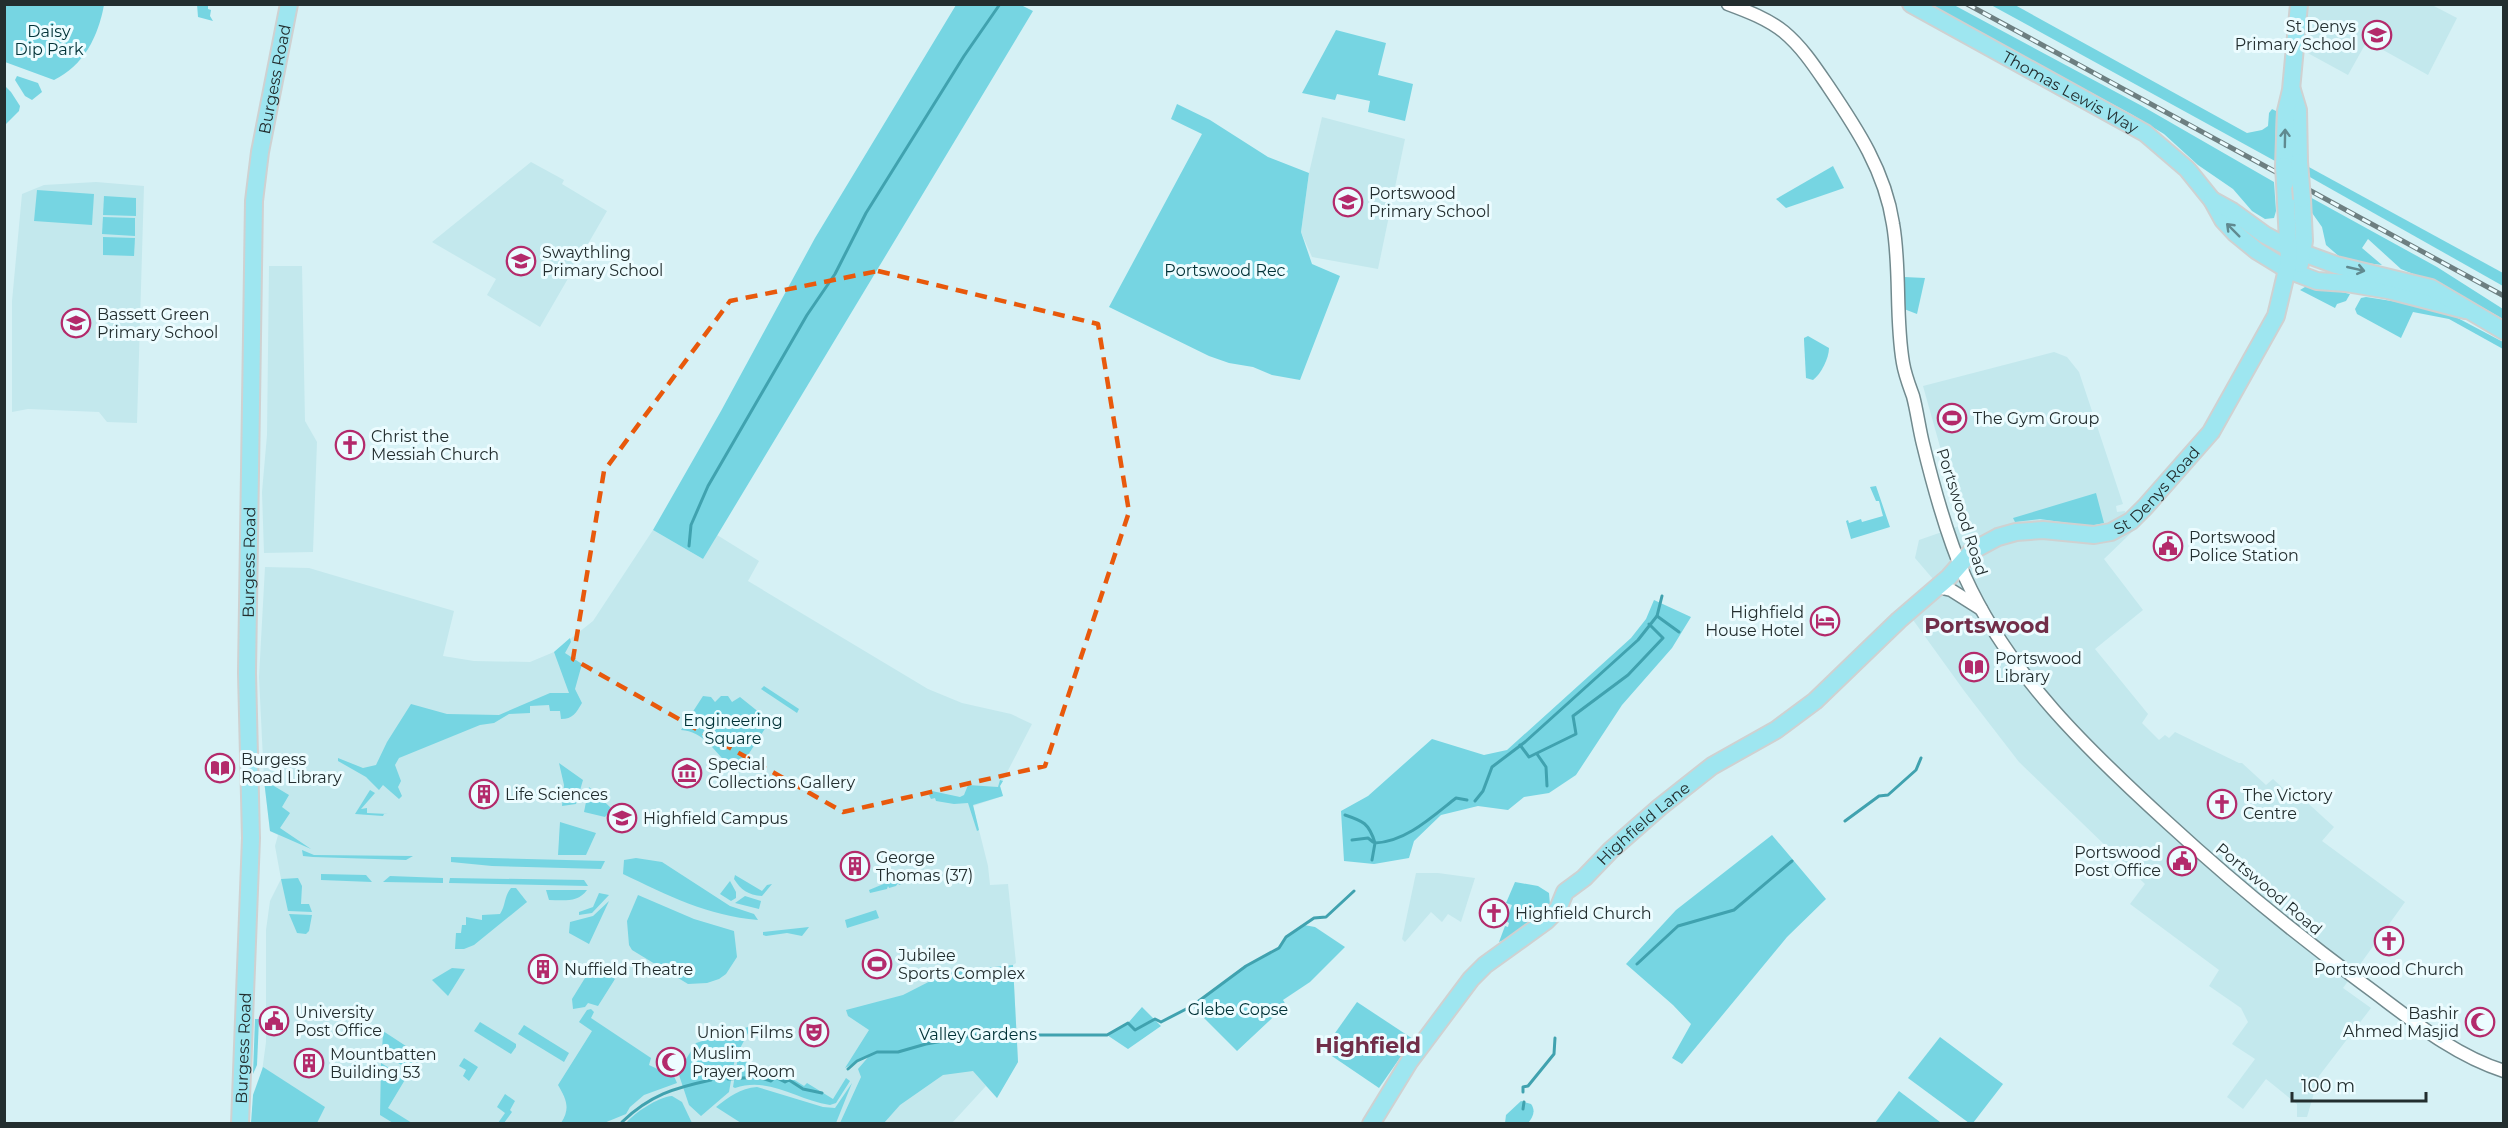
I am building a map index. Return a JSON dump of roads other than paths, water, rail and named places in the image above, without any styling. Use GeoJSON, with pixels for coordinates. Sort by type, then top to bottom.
{"type":"FeatureCollection","features":[{"type":"Feature","properties":{"kind":"main road","name":"Burgess Road"},"geometry":{"type":"LineString","coordinates":[[240,1124],[251,838],[247,673],[254,201],[260,152],[289,4]]}},
{"type":"Feature","properties":{"kind":"main road","name":"Thomas Lewis Way"},"geometry":{"type":"LineString","coordinates":[[1911,4],[2128,122],[2173,155],[2212,200],[2223,220],[2247,243],[2346,283],[2410,295],[2465,310]]}},
{"type":"Feature","properties":{"kind":"main road","name":"St Denys Road"},"geometry":{"type":"LineString","coordinates":[[2294,262],[2285,183],[2292,164],[2298,110],[2291,90],[2299,4]]}},
{"type":"Feature","properties":{"kind":"main road","name":"St Denys Road"},"geometry":{"type":"LineString","coordinates":[[1960,565],[1972,551],[2007,534],[2043,530],[2103,534],[2121,528],[2131,521],[2199,448],[2211,432],[2264,340],[2279,307],[2294,262],[2302,200],[2292,164]]}},
{"type":"Feature","properties":{"kind":"main road","name":"Thomas Lewis Way"},"geometry":{"type":"LineString","coordinates":[[2212,200],[2232,211],[2294,262],[2336,265],[2432,288],[2465,310],[2504,331]]}},
{"type":"Feature","properties":{"kind":"main road"},"geometry":{"type":"LineString","coordinates":[[2245,221],[2271,227],[2281,223],[2287,216]]}},
{"type":"Feature","properties":{"kind":"main road","name":"Highfield Lane"},"geometry":{"type":"LineString","coordinates":[[1371,1124],[1409,1062],[1471,979],[1485,964],[1546,921],[1558,909],[1565,892],[1584,878],[1611,850],[1660,807],[1712,766],[1776,730],[1815,701],[1960,565]]}},
{"type":"Feature","properties":{"kind":"street","name":"Portswood Road"},"geometry":{"type":"LineString","coordinates":[[1728,4],[1759,17],[1786,34],[1815,68],[1856,127],[1881,177],[1894,227],[1898,323],[1904,367],[1923,445],[1960,565],[1982,610],[2011,657],[2056,715],[2098,758],[2259,905],[2436,1037],[2472,1059],[2504,1071]]}},
{"type":"Feature","properties":{"kind":"street"},"geometry":{"type":"LineString","coordinates":[[1759,17],[1765,4]]}},
{"type":"Feature","properties":{"kind":"street"},"geometry":{"type":"LineString","coordinates":[[1938,587],[1951,590],[1982,610]]}},
{"type":"Feature","properties":{"kind":"waterway"},"geometry":{"type":"LineString","coordinates":[[689,546],[691,525],[708,486],[807,315],[835,274],[866,213],[964,56],[1000,4]]}},
{"type":"Feature","properties":{"kind":"waterway"},"geometry":{"type":"LineString","coordinates":[[1475,801],[1483,791],[1492,767],[1525,742],[1638,640],[1657,616],[1662,596]]}},
{"type":"Feature","properties":{"kind":"waterway"},"geometry":{"type":"LineString","coordinates":[[1657,616],[1679,632]]}},
{"type":"Feature","properties":{"kind":"waterway"},"geometry":{"type":"LineString","coordinates":[[1520,745],[1529,757],[1576,734],[1573,716],[1628,675],[1663,638],[1649,624]]}},
{"type":"Feature","properties":{"kind":"waterway"},"geometry":{"type":"LineString","coordinates":[[1537,754],[1546,767],[1547,786]]}},
{"type":"Feature","properties":{"kind":"waterway"},"geometry":{"type":"LineString","coordinates":[[1845,821],[1879,796],[1888,795],[1916,770],[1921,758]]}},
{"type":"Feature","properties":{"kind":"waterway"},"geometry":{"type":"LineString","coordinates":[[1372,860],[1375,843],[1386,842],[1408,833],[1456,798],[1467,800]]}},
{"type":"Feature","properties":{"kind":"waterway"},"geometry":{"type":"LineString","coordinates":[[1345,815],[1364,824],[1375,843]]}},
{"type":"Feature","properties":{"kind":"waterway"},"geometry":{"type":"LineString","coordinates":[[1352,840],[1368,838],[1373,842]]}},
{"type":"Feature","properties":{"kind":"waterway"},"geometry":{"type":"LineString","coordinates":[[1637,964],[1678,926],[1734,910],[1792,861]]}},
{"type":"Feature","properties":{"kind":"waterway"},"geometry":{"type":"LineString","coordinates":[[848,1069],[857,1061],[877,1052],[898,1052],[926,1044],[977,1035],[1107,1035],[1128,1023],[1135,1030],[1155,1019],[1161,1022],[1192,1006],[1246,966],[1279,948],[1286,937],[1314,918],[1326,917],[1354,891]]}},
{"type":"Feature","properties":{"kind":"waterway"},"geometry":{"type":"LineString","coordinates":[[1523,1092],[1523,1087],[1528,1086],[1554,1054],[1555,1038]]}},
{"type":"Feature","properties":{"kind":"waterway"},"geometry":{"type":"LineString","coordinates":[[728,1079],[758,1077],[771,1081],[775,1077],[785,1082],[789,1080],[803,1089],[822,1093]]}},
{"type":"Feature","properties":{"kind":"waterway"},"geometry":{"type":"LineString","coordinates":[[622,1122],[643,1105],[663,1094],[711,1080]]}},
{"type":"Feature","properties":{"kind":"waterway"},"geometry":{"type":"LineString","coordinates":[[1523,1109],[1524,1102]]}},
{"type":"Feature","properties":{"kind":"railway"},"geometry":{"type":"LineString","coordinates":[[1967,4],[2504,296]]}},
{"type":"Feature","properties":{"kind":"place","name":"St Denys Primary School"},"geometry":{"type":"Point","coordinates":[2377,35]}},
{"type":"Feature","properties":{"kind":"place","name":"Portswood Primary School"},"geometry":{"type":"Point","coordinates":[1348,202]}},
{"type":"Feature","properties":{"kind":"place","name":"Swaythling Primary School"},"geometry":{"type":"Point","coordinates":[521,261]}},
{"type":"Feature","properties":{"kind":"place","name":"Bassett Green Primary School"},"geometry":{"type":"Point","coordinates":[76,323]}},
{"type":"Feature","properties":{"kind":"place","name":"The Gym Group"},"geometry":{"type":"Point","coordinates":[1952,418]}},
{"type":"Feature","properties":{"kind":"place","name":"Christ the Messiah Church"},"geometry":{"type":"Point","coordinates":[350,445]}},
{"type":"Feature","properties":{"kind":"place","name":"Portswood Police Station"},"geometry":{"type":"Point","coordinates":[2168,546]}},
{"type":"Feature","properties":{"kind":"place","name":"Highfield House Hotel"},"geometry":{"type":"Point","coordinates":[1825,621]}},
{"type":"Feature","properties":{"kind":"place","name":"Portswood Library"},"geometry":{"type":"Point","coordinates":[1974,667]}},
{"type":"Feature","properties":{"kind":"place","name":"Burgess Road Library"},"geometry":{"type":"Point","coordinates":[220,768]}},
{"type":"Feature","properties":{"kind":"place","name":"Special Collections Gallery"},"geometry":{"type":"Point","coordinates":[687,773]}},
{"type":"Feature","properties":{"kind":"place","name":"Life Sciences"},"geometry":{"type":"Point","coordinates":[484,794]}},
{"type":"Feature","properties":{"kind":"place","name":"The Victory Centre"},"geometry":{"type":"Point","coordinates":[2222,804]}},
{"type":"Feature","properties":{"kind":"place","name":"Highfield Campus"},"geometry":{"type":"Point","coordinates":[622,818]}},
{"type":"Feature","properties":{"kind":"place","name":"Portswood Post Office"},"geometry":{"type":"Point","coordinates":[2182,861]}},
{"type":"Feature","properties":{"kind":"place","name":"George Thomas (37)"},"geometry":{"type":"Point","coordinates":[855,866]}},
{"type":"Feature","properties":{"kind":"place","name":"Highfield Church"},"geometry":{"type":"Point","coordinates":[1494,913]}},
{"type":"Feature","properties":{"kind":"place","name":"Portswood Church"},"geometry":{"type":"Point","coordinates":[2389,941]}},
{"type":"Feature","properties":{"kind":"place","name":"Jubilee Sports Complex"},"geometry":{"type":"Point","coordinates":[877,964]}},
{"type":"Feature","properties":{"kind":"place","name":"Nuffield Theatre"},"geometry":{"type":"Point","coordinates":[543,969]}},
{"type":"Feature","properties":{"kind":"place","name":"University Post Office"},"geometry":{"type":"Point","coordinates":[274,1021]}},
{"type":"Feature","properties":{"kind":"place","name":"Bashir Ahmed Masjid"},"geometry":{"type":"Point","coordinates":[2480,1022]}},
{"type":"Feature","properties":{"kind":"place","name":"Union Films"},"geometry":{"type":"Point","coordinates":[814,1032]}},
{"type":"Feature","properties":{"kind":"place","name":"Muslim Prayer Room"},"geometry":{"type":"Point","coordinates":[671,1062]}},
{"type":"Feature","properties":{"kind":"place","name":"Mountbatten Building 53"},"geometry":{"type":"Point","coordinates":[309,1063]}},
{"type":"Feature","properties":{"kind":"district","name":"Portswood"},"geometry":{"type":"Point","coordinates":[1987,625]}},
{"type":"Feature","properties":{"kind":"district","name":"Highfield"},"geometry":{"type":"Point","coordinates":[1368,1045]}},
{"type":"Feature","properties":{"kind":"park label","name":"Daisy Dip Park"},"geometry":{"type":"Point","coordinates":[49,40]}},
{"type":"Feature","properties":{"kind":"park label","name":"Portswood Rec"},"geometry":{"type":"Point","coordinates":[1225,270]}},
{"type":"Feature","properties":{"kind":"park label","name":"Engineering Square"},"geometry":{"type":"Point","coordinates":[733,729]}},
{"type":"Feature","properties":{"kind":"park label","name":"Glebe Copse"},"geometry":{"type":"Point","coordinates":[1238,1009]}},
{"type":"Feature","properties":{"kind":"park label","name":"Valley Gardens"},"geometry":{"type":"Point","coordinates":[978,1034]}}]}
